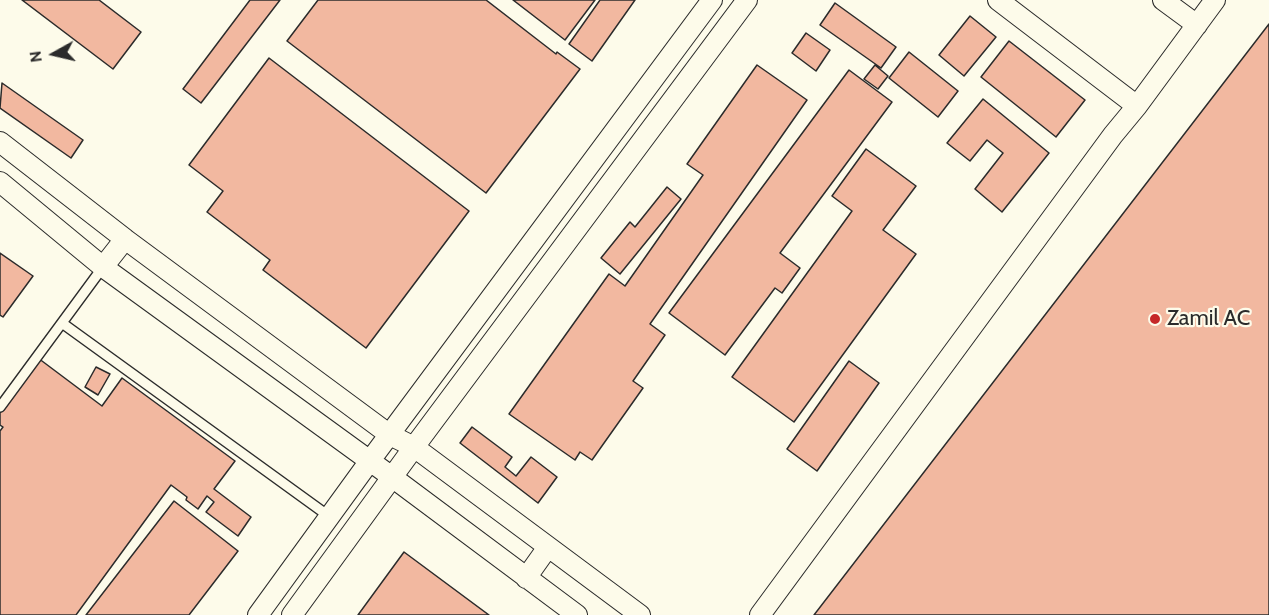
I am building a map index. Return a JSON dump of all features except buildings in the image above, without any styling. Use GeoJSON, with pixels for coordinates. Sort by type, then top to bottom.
{"type":"FeatureCollection","features":[{"type":"Feature","properties":{"kind":"street"},"geometry":{"type":"LineString","coordinates":[[258,615],[712,0]]}},
{"type":"Feature","properties":{"kind":"street"},"geometry":{"type":"LineString","coordinates":[[292,615],[414,447],[747,0]]}},
{"type":"Feature","properties":{"kind":"street"},"geometry":{"type":"LineString","coordinates":[[998,0],[1137,106]]}},
{"type":"Feature","properties":{"kind":"street"},"geometry":{"type":"LineString","coordinates":[[1163,0],[1197,25]]}},
{"type":"Feature","properties":{"kind":"street"},"geometry":{"type":"LineString","coordinates":[[760,615],[1215,0]]}},
{"type":"Feature","properties":{"kind":"street"},"geometry":{"type":"LineString","coordinates":[[0,142],[390,435],[414,447],[640,615]]}},
{"type":"Feature","properties":{"kind":"street"},"geometry":{"type":"LineString","coordinates":[[0,182],[103,267],[392,477],[576,615]]}},
{"type":"Feature","properties":{"kind":"street"},"geometry":{"type":"LineString","coordinates":[[103,267],[125,238]]}},
{"type":"Feature","properties":{"kind":"street"},"geometry":{"type":"LineString","coordinates":[[526,578],[548,547]]}},
{"type":"Feature","properties":{"kind":"lane"},"geometry":{"type":"LineString","coordinates":[[0,407],[103,267]]}},
{"type":"Feature","properties":{"kind":"lane"},"geometry":{"type":"LineString","coordinates":[[62,323],[330,517]]}},
{"type":"Feature","properties":{"kind":"place","name":"Zamil AC"},"geometry":{"type":"Point","coordinates":[1155,319]}}]}
